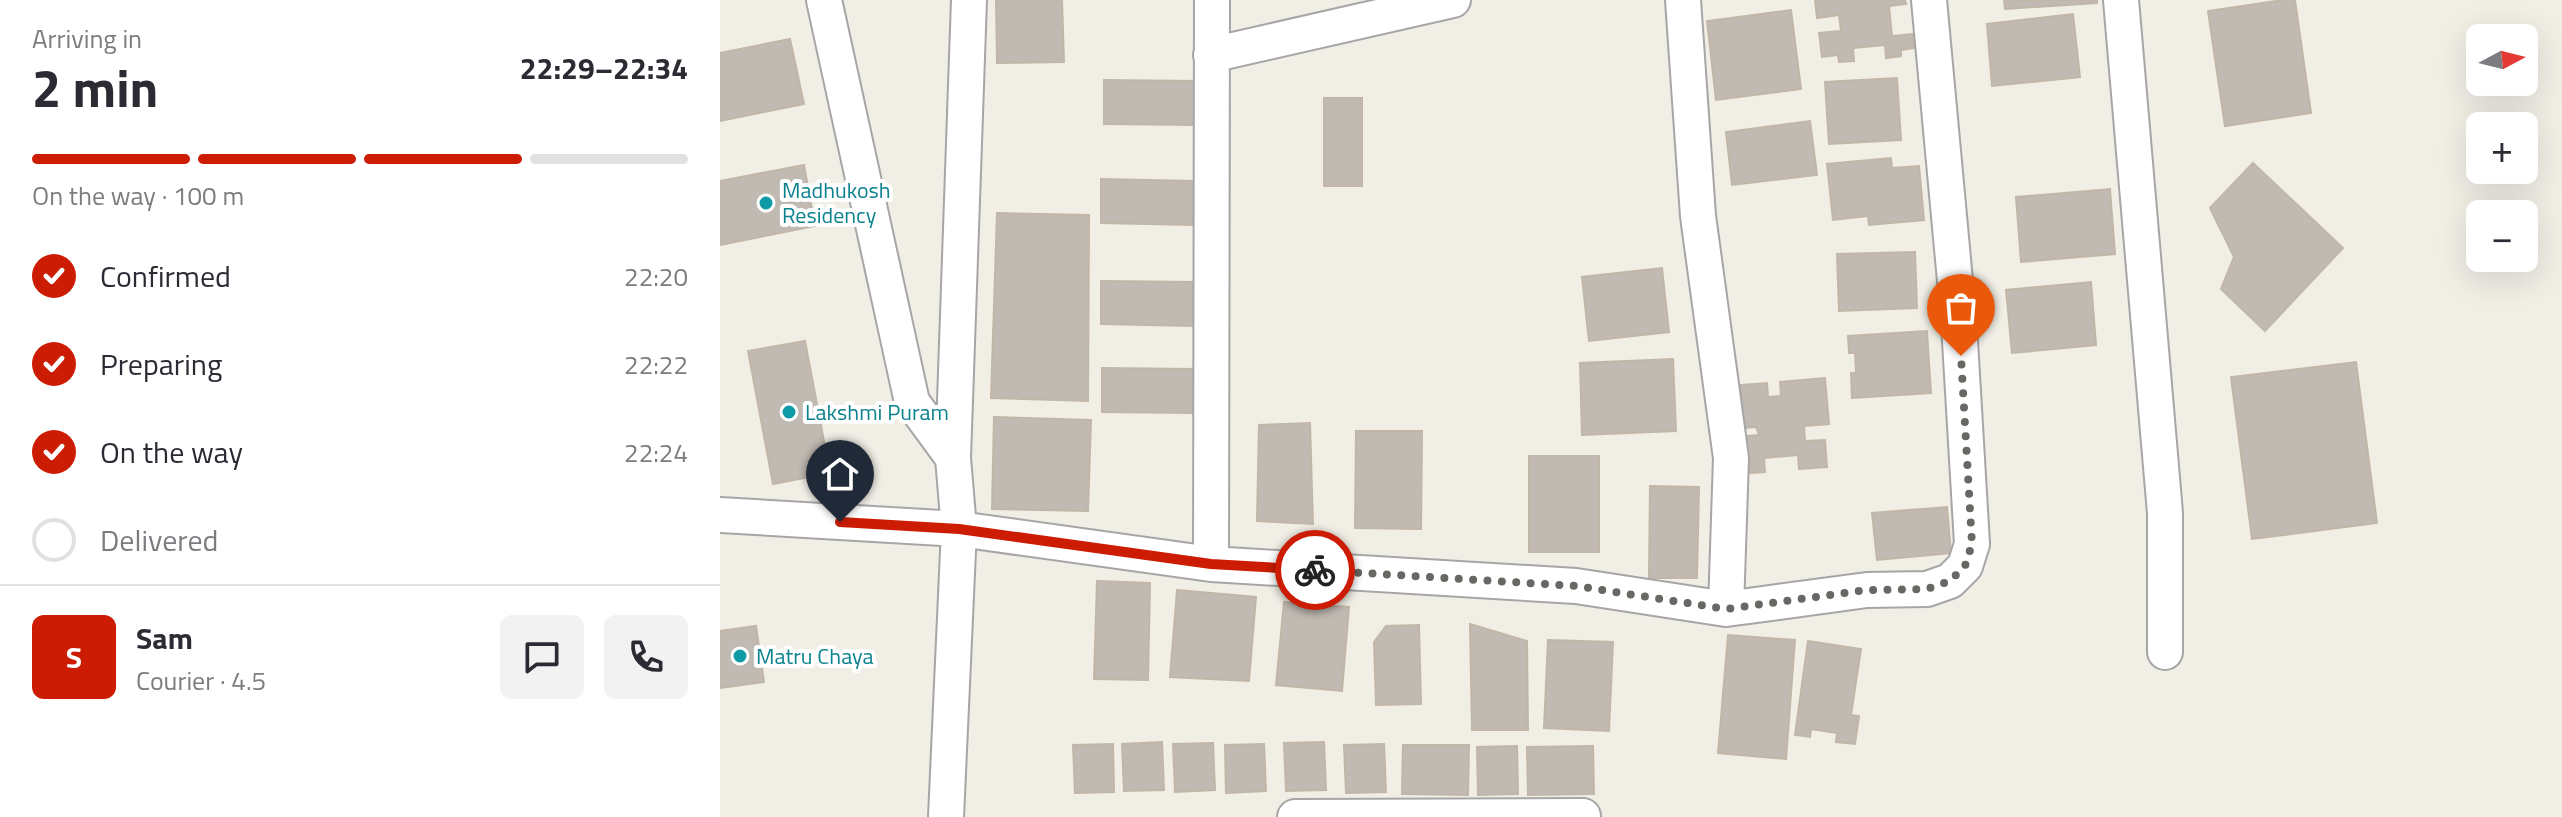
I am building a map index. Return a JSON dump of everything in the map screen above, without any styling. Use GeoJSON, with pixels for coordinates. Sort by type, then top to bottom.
{"type":"FeatureCollection","features":[{"type":"Feature","properties":{"kind":"street"},"geometry":{"type":"LineString","coordinates":[[824,0],[912,402],[953,458]]}},
{"type":"Feature","properties":{"kind":"street"},"geometry":{"type":"LineString","coordinates":[[946,817],[959,529],[953,458],[969,0]]}},
{"type":"Feature","properties":{"kind":"street"},"geometry":{"type":"LineString","coordinates":[[1211,564],[1212,0]]}},
{"type":"Feature","properties":{"kind":"street"},"geometry":{"type":"LineString","coordinates":[[1211,55],[1453,0]]}},
{"type":"Feature","properties":{"kind":"street"},"geometry":{"type":"LineString","coordinates":[[1683,0],[1698,216],[1731,458],[1726,609]]}},
{"type":"Feature","properties":{"kind":"street"},"geometry":{"type":"LineString","coordinates":[[720,515],[959,529],[1211,564],[1576,586],[1726,609],[1867,590],[1927,589],[1950,581],[1965,566],[1972,544],[1959,324],[1929,0]]}},
{"type":"Feature","properties":{"kind":"street"},"geometry":{"type":"LineString","coordinates":[[2121,0],[2165,513],[2165,652]]}},
{"type":"Feature","properties":{"kind":"street"},"geometry":{"type":"LineString","coordinates":[[1295,817],[1583,816]]}},
{"type":"Feature","properties":{"kind":"building"},"geometry":{"type":"Polygon","coordinates":[[[996,0],[1062,0],[1064,62],[997,63],[996,0]]]}},
{"type":"Feature","properties":{"kind":"building"},"geometry":{"type":"Polygon","coordinates":[[[1815,0],[1905,0],[1906,4],[1889,6],[1892,36],[1913,34],[1915,48],[1901,50],[1901,56],[1886,58],[1885,45],[1853,48],[1854,61],[1839,62],[1838,55],[1822,57],[1819,33],[1841,31],[1839,15],[1817,18],[1815,0]]]}},
{"type":"Feature","properties":{"kind":"building"},"geometry":{"type":"Polygon","coordinates":[[[2004,0],[2097,0],[2097,3],[2005,9],[2004,0]]]}},
{"type":"Feature","properties":{"kind":"building"},"geometry":{"type":"Polygon","coordinates":[[[2295,0],[2311,113],[2225,126],[2208,11],[2295,0]]]}},
{"type":"Feature","properties":{"kind":"building"},"geometry":{"type":"Polygon","coordinates":[[[1791,10],[1801,89],[1716,100],[1707,21],[1791,10]]]}},
{"type":"Feature","properties":{"kind":"building"},"geometry":{"type":"Polygon","coordinates":[[[2073,14],[2080,77],[1992,86],[1987,24],[2073,14]]]}},
{"type":"Feature","properties":{"kind":"building"},"geometry":{"type":"Polygon","coordinates":[[[790,39],[804,104],[720,121],[720,53],[790,39]]]}},
{"type":"Feature","properties":{"kind":"building"},"geometry":{"type":"Polygon","coordinates":[[[1897,78],[1901,140],[1829,144],[1825,82],[1897,78]]]}},
{"type":"Feature","properties":{"kind":"building"},"geometry":{"type":"Polygon","coordinates":[[[1104,80],[1197,81],[1196,125],[1104,124],[1104,80]]]}},
{"type":"Feature","properties":{"kind":"building"},"geometry":{"type":"Polygon","coordinates":[[[1324,98],[1362,98],[1362,186],[1324,186],[1324,98]]]}},
{"type":"Feature","properties":{"kind":"building"},"geometry":{"type":"Polygon","coordinates":[[[1810,121],[1817,175],[1732,185],[1726,132],[1810,121]]]}},
{"type":"Feature","properties":{"kind":"building"},"geometry":{"type":"Polygon","coordinates":[[[1891,158],[1892,168],[1919,166],[1924,220],[1869,225],[1868,216],[1833,220],[1827,164],[1891,158]]]}},
{"type":"Feature","properties":{"kind":"building"},"geometry":{"type":"Polygon","coordinates":[[[2253,163],[2343,248],[2265,331],[2221,289],[2234,257],[2210,208],[2253,163]]]}},
{"type":"Feature","properties":{"kind":"building","name":"Madhukosh Residency"},"geometry":{"type":"Polygon","coordinates":[[[804,165],[815,226],[720,245],[720,181],[804,165]]]}},
{"type":"Feature","properties":{"kind":"building"},"geometry":{"type":"Polygon","coordinates":[[[1101,179],[1194,181],[1193,225],[1101,223],[1101,179]]]}},
{"type":"Feature","properties":{"kind":"building"},"geometry":{"type":"Polygon","coordinates":[[[2110,189],[2115,254],[2021,262],[2016,197],[2110,189]]]}},
{"type":"Feature","properties":{"kind":"building"},"geometry":{"type":"Polygon","coordinates":[[[997,213],[1089,215],[1088,401],[991,398],[997,213]]]}},
{"type":"Feature","properties":{"kind":"building"},"geometry":{"type":"Polygon","coordinates":[[[1915,252],[1917,308],[1839,311],[1837,254],[1915,252]]]}},
{"type":"Feature","properties":{"kind":"building"},"geometry":{"type":"Polygon","coordinates":[[[1662,268],[1669,332],[1589,341],[1582,277],[1662,268]]]}},
{"type":"Feature","properties":{"kind":"building"},"geometry":{"type":"Polygon","coordinates":[[[1101,281],[1193,282],[1193,326],[1101,324],[1101,281]]]}},
{"type":"Feature","properties":{"kind":"building"},"geometry":{"type":"Polygon","coordinates":[[[2091,282],[2096,345],[2012,353],[2006,290],[2091,282]]]}},
{"type":"Feature","properties":{"kind":"building"},"geometry":{"type":"Polygon","coordinates":[[[1927,331],[1931,393],[1852,398],[1851,373],[1856,373],[1855,353],[1849,353],[1848,336],[1927,331]]]}},
{"type":"Feature","properties":{"kind":"building","name":"Lakshmi Puram"},"geometry":{"type":"Polygon","coordinates":[[[805,341],[830,473],[773,484],[748,351],[805,341]]]}},
{"type":"Feature","properties":{"kind":"building"},"geometry":{"type":"Polygon","coordinates":[[[1673,359],[1676,431],[1582,435],[1580,363],[1673,359]]]}},
{"type":"Feature","properties":{"kind":"building"},"geometry":{"type":"Polygon","coordinates":[[[2356,362],[2377,523],[2252,539],[2231,377],[2356,362]]]}},
{"type":"Feature","properties":{"kind":"building"},"geometry":{"type":"Polygon","coordinates":[[[1102,368],[1195,369],[1194,413],[1102,412],[1102,368]]]}},
{"type":"Feature","properties":{"kind":"building"},"geometry":{"type":"Polygon","coordinates":[[[1825,378],[1829,424],[1804,426],[1805,441],[1825,440],[1827,467],[1799,469],[1798,455],[1764,458],[1765,472],[1738,474],[1735,437],[1759,435],[1756,427],[1733,429],[1729,386],[1767,383],[1768,397],[1781,396],[1780,382],[1825,378]]]}},
{"type":"Feature","properties":{"kind":"building"},"geometry":{"type":"Polygon","coordinates":[[[994,417],[1091,420],[1088,511],[992,509],[994,417]]]}},
{"type":"Feature","properties":{"kind":"building"},"geometry":{"type":"Polygon","coordinates":[[[1310,423],[1313,524],[1257,521],[1259,425],[1310,423]]]}},
{"type":"Feature","properties":{"kind":"building"},"geometry":{"type":"Polygon","coordinates":[[[1356,431],[1422,431],[1421,529],[1355,528],[1356,431]]]}},
{"type":"Feature","properties":{"kind":"building"},"geometry":{"type":"Polygon","coordinates":[[[1529,456],[1599,456],[1599,552],[1529,552],[1529,456]]]}},
{"type":"Feature","properties":{"kind":"building"},"geometry":{"type":"Polygon","coordinates":[[[1650,486],[1699,487],[1697,578],[1649,578],[1650,486]]]}},
{"type":"Feature","properties":{"kind":"building"},"geometry":{"type":"Polygon","coordinates":[[[1947,507],[1951,553],[1877,560],[1872,513],[1947,507]]]}},
{"type":"Feature","properties":{"kind":"building"},"geometry":{"type":"Polygon","coordinates":[[[1097,581],[1150,583],[1148,680],[1094,679],[1097,581]]]}},
{"type":"Feature","properties":{"kind":"building"},"geometry":{"type":"Polygon","coordinates":[[[1177,590],[1256,597],[1249,681],[1170,677],[1177,590]]]}},
{"type":"Feature","properties":{"kind":"building"},"geometry":{"type":"Polygon","coordinates":[[[1284,602],[1349,607],[1342,691],[1276,685],[1284,602]]]}},
{"type":"Feature","properties":{"kind":"building"},"geometry":{"type":"Polygon","coordinates":[[[1470,624],[1527,641],[1528,730],[1472,730],[1470,624]]]}},
{"type":"Feature","properties":{"kind":"building"},"geometry":{"type":"Polygon","coordinates":[[[1419,625],[1421,704],[1376,705],[1374,642],[1386,626],[1419,625]]]}},
{"type":"Feature","properties":{"kind":"building","name":"Matru Chaya"},"geometry":{"type":"Polygon","coordinates":[[[756,626],[764,682],[720,688],[720,631],[756,626]]]}},
{"type":"Feature","properties":{"kind":"building"},"geometry":{"type":"Polygon","coordinates":[[[1728,635],[1795,640],[1786,759],[1718,753],[1728,635]]]}},
{"type":"Feature","properties":{"kind":"building"},"geometry":{"type":"Polygon","coordinates":[[[1548,640],[1613,642],[1609,731],[1544,728],[1548,640]]]}},
{"type":"Feature","properties":{"kind":"building"},"geometry":{"type":"Polygon","coordinates":[[[1808,641],[1861,649],[1851,715],[1859,716],[1855,744],[1836,742],[1837,733],[1811,729],[1810,737],[1795,735],[1808,641]]]}},
{"type":"Feature","properties":{"kind":"building"},"geometry":{"type":"Polygon","coordinates":[[[1162,742],[1164,790],[1124,791],[1122,744],[1162,742]]]}},
{"type":"Feature","properties":{"kind":"building"},"geometry":{"type":"Polygon","coordinates":[[[1324,742],[1326,790],[1286,791],[1284,743],[1324,742]]]}},
{"type":"Feature","properties":{"kind":"building"},"geometry":{"type":"Polygon","coordinates":[[[1213,743],[1215,790],[1175,792],[1173,744],[1213,743]]]}},
{"type":"Feature","properties":{"kind":"building"},"geometry":{"type":"Polygon","coordinates":[[[1113,744],[1114,792],[1075,793],[1073,745],[1113,744]]]}},
{"type":"Feature","properties":{"kind":"building"},"geometry":{"type":"Polygon","coordinates":[[[1264,744],[1266,791],[1226,793],[1225,745],[1264,744]]]}},
{"type":"Feature","properties":{"kind":"building"},"geometry":{"type":"Polygon","coordinates":[[[1384,744],[1386,792],[1346,793],[1344,745],[1384,744]]]}},
{"type":"Feature","properties":{"kind":"building"},"geometry":{"type":"Polygon","coordinates":[[[1403,745],[1469,745],[1468,795],[1402,794],[1403,745]]]}},
{"type":"Feature","properties":{"kind":"building"},"geometry":{"type":"Polygon","coordinates":[[[1517,746],[1518,794],[1478,795],[1477,747],[1517,746]]]}},
{"type":"Feature","properties":{"kind":"building"},"geometry":{"type":"Polygon","coordinates":[[[1593,746],[1594,794],[1528,795],[1527,747],[1593,746]]]}},
{"type":"Feature","properties":{"kind":"way so far"},"geometry":{"type":"LineString","coordinates":[[1315,570],[1576,586],[1726,609],[1867,590],[1927,589],[1950,581],[1965,566],[1972,544],[1961,356]]}},
{"type":"Feature","properties":{"kind":"place","name":"Madhukosh Residency"},"geometry":{"type":"Point","coordinates":[766,203]}},
{"type":"Feature","properties":{"kind":"place","name":"Lakshmi Puram"},"geometry":{"type":"Point","coordinates":[789,412]}},
{"type":"Feature","properties":{"kind":"place","name":"Matru Chaya"},"geometry":{"type":"Point","coordinates":[740,656]}},
{"type":"Feature","properties":{"kind":"route"},"geometry":{"type":"LineString","coordinates":[[840,522],[959,529],[1211,564],[1315,570]]}}]}
